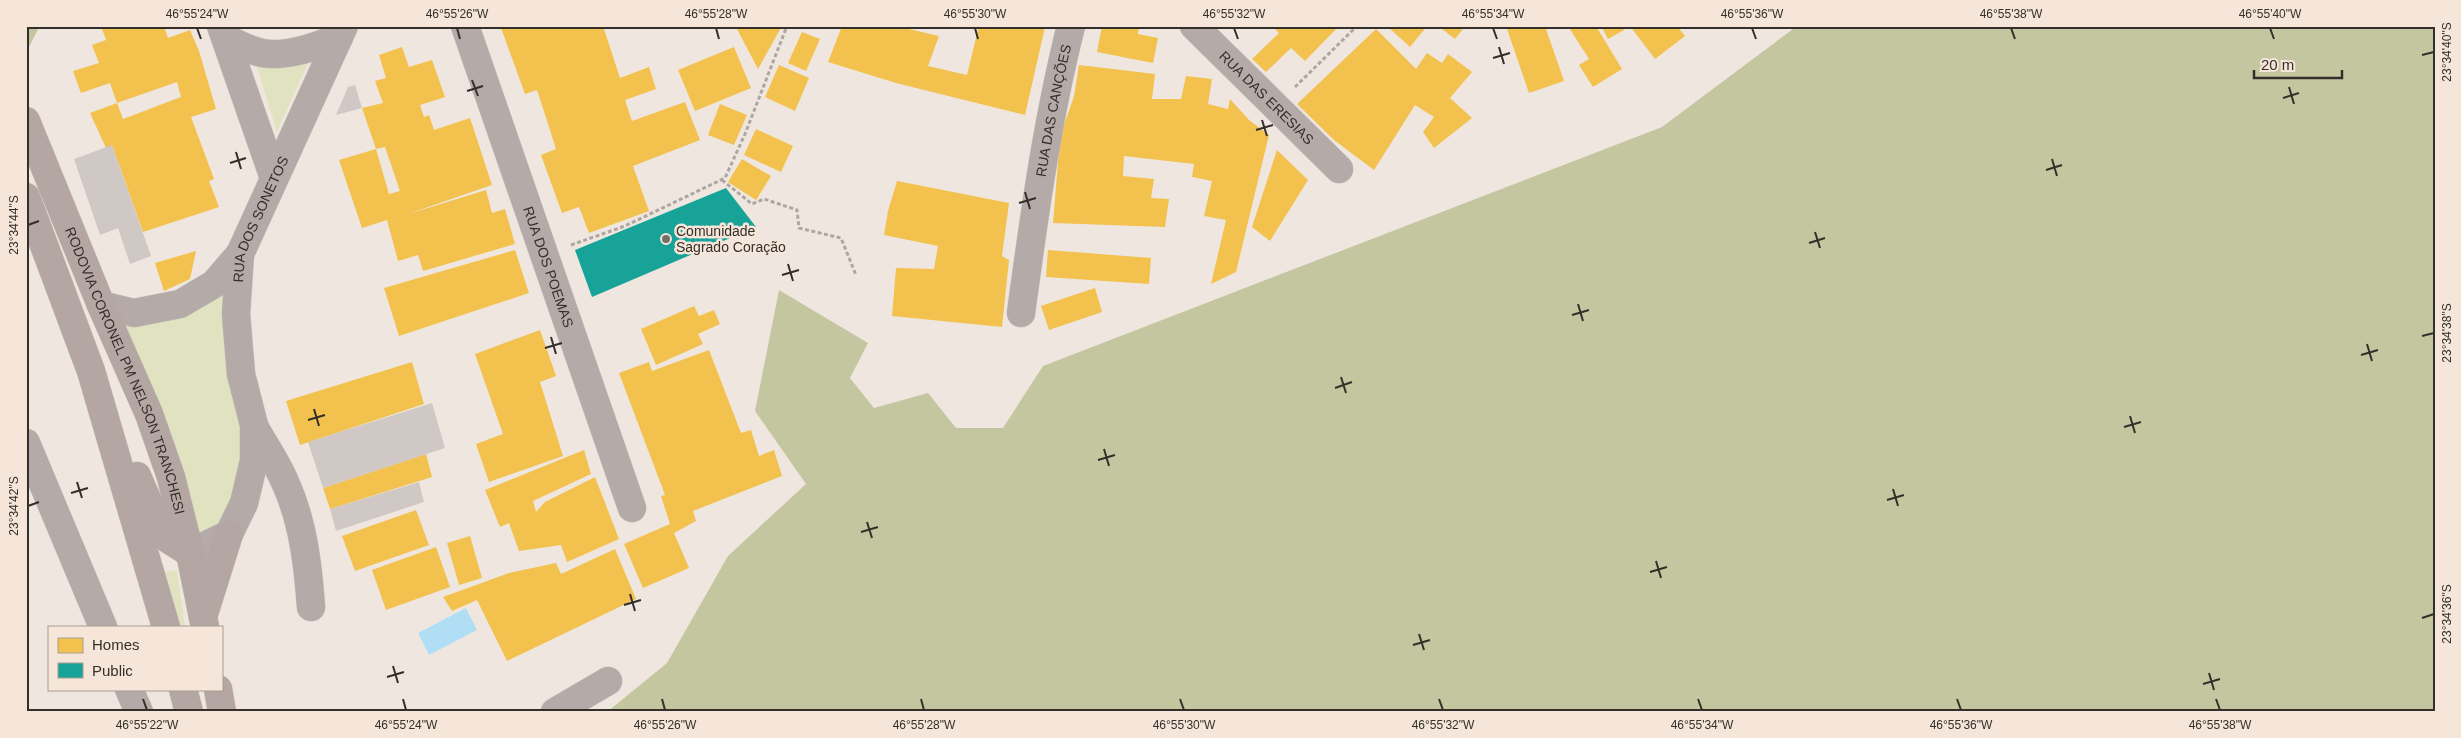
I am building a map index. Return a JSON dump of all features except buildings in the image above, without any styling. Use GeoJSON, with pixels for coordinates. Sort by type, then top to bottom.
{"type":"FeatureCollection","features":[{"type":"Feature","properties":{"kind":"highway","name":"RODOVIA CORONEL PM NELSON TRANCHESI"},"geometry":{"type":"LineString","coordinates":[[26,121],[101,305],[149,414],[170,477],[190,553],[204,622]]}},
{"type":"Feature","properties":{"kind":"highway","name":"RODOVIA CORONEL PM NELSON TRANCHESI"},"geometry":{"type":"LineString","coordinates":[[26,197],[91,371],[166,626]]}},
{"type":"Feature","properties":{"kind":"highway"},"geometry":{"type":"LineString","coordinates":[[91,371],[160,529],[168,539],[190,553]]}},
{"type":"Feature","properties":{"kind":"highway"},"geometry":{"type":"LineString","coordinates":[[204,622],[230,534]]}},
{"type":"Feature","properties":{"kind":"highway"},"geometry":{"type":"LineString","coordinates":[[184,690],[189,712]]}},
{"type":"Feature","properties":{"kind":"highway"},"geometry":{"type":"LineString","coordinates":[[218,690],[222,712]]}},
{"type":"Feature","properties":{"kind":"street","name":"RUA DOS POEMAS"},"geometry":{"type":"LineString","coordinates":[[465,26],[632,508]]}},
{"type":"Feature","properties":{"kind":"street","name":"RUA DAS CANÇÕES"},"geometry":{"type":"LineString","coordinates":[[1021,313],[1039,182],[1058,76],[1071,26]]}},
{"type":"Feature","properties":{"kind":"street","name":"RUA DAS ERESIAS"},"geometry":{"type":"LineString","coordinates":[[1194,26],[1339,169]]}},
{"type":"Feature","properties":{"kind":"street"},"geometry":{"type":"LineString","coordinates":[[223,32],[256,52],[285,53],[313,48],[342,32]]}},
{"type":"Feature","properties":{"kind":"street"},"geometry":{"type":"LineString","coordinates":[[223,32],[274,178]]}},
{"type":"Feature","properties":{"kind":"street","name":"RUA DOS SONETOS"},"geometry":{"type":"LineString","coordinates":[[230,534],[244,503],[254,461],[254,426],[241,374],[236,314],[240,254],[342,32]]}},
{"type":"Feature","properties":{"kind":"street"},"geometry":{"type":"LineString","coordinates":[[101,305],[134,313],[180,304],[214,284],[240,254]]}},
{"type":"Feature","properties":{"kind":"street","name":"RUA DOS SONETOS"},"geometry":{"type":"LineString","coordinates":[[254,426],[285,481],[295,508],[308,567],[311,607]]}},
{"type":"Feature","properties":{"kind":"street"},"geometry":{"type":"LineString","coordinates":[[26,443],[103,626]]}},
{"type":"Feature","properties":{"kind":"street"},"geometry":{"type":"LineString","coordinates":[[190,553],[230,534]]}},
{"type":"Feature","properties":{"kind":"street"},"geometry":{"type":"LineString","coordinates":[[555,712],[608,681]]}},
{"type":"Feature","properties":{"kind":"street"},"geometry":{"type":"LineString","coordinates":[[129,690],[139,712]]}},
{"type":"Feature","properties":{"kind":"path"},"geometry":{"type":"LineString","coordinates":[[545,254],[624,226],[725,178],[745,134],[788,26]]}},
{"type":"Feature","properties":{"kind":"path"},"geometry":{"type":"LineString","coordinates":[[1275,107],[1357,26]]}},
{"type":"Feature","properties":{"kind":"path"},"geometry":{"type":"LineString","coordinates":[[721,179],[752,204],[764,199],[797,210],[798,228],[841,238],[856,275]]}},
{"type":"Feature","properties":{"kind":"green space"},"geometry":{"type":"Polygon","coordinates":[[[26,26],[37,26],[38,29],[26,53],[26,26]]]}},
{"type":"Feature","properties":{"kind":"green space"},"geometry":{"type":"Polygon","coordinates":[[[1797,26],[2435,26],[2435,712],[607,712],[667,663],[728,556],[806,484],[755,411],[779,290],[868,343],[850,378],[874,408],[928,393],[956,428],[1003,428],[1043,366],[1662,127],[1797,26]]]}},
{"type":"Feature","properties":{"kind":"green space"},"geometry":{"type":"Polygon","coordinates":[[[309,61],[277,132],[257,67],[309,61]]]}},
{"type":"Feature","properties":{"kind":"green space"},"geometry":{"type":"Polygon","coordinates":[[[240,254],[244,503],[190,553],[101,305],[180,304],[240,254]]]}},
{"type":"Feature","properties":{"kind":"green space"},"geometry":{"type":"Polygon","coordinates":[[[177,570],[185,626],[179,626],[165,572],[177,570]]]}},
{"type":"Feature","properties":{"kind":"water"},"geometry":{"type":"Polygon","coordinates":[[[466,608],[477,630],[429,655],[418,633],[466,608]]]}},
{"type":"Feature","properties":{"kind":"place","name":"Comunidade Sagrado Coração"},"geometry":{"type":"Point","coordinates":[666,239]}}]}
